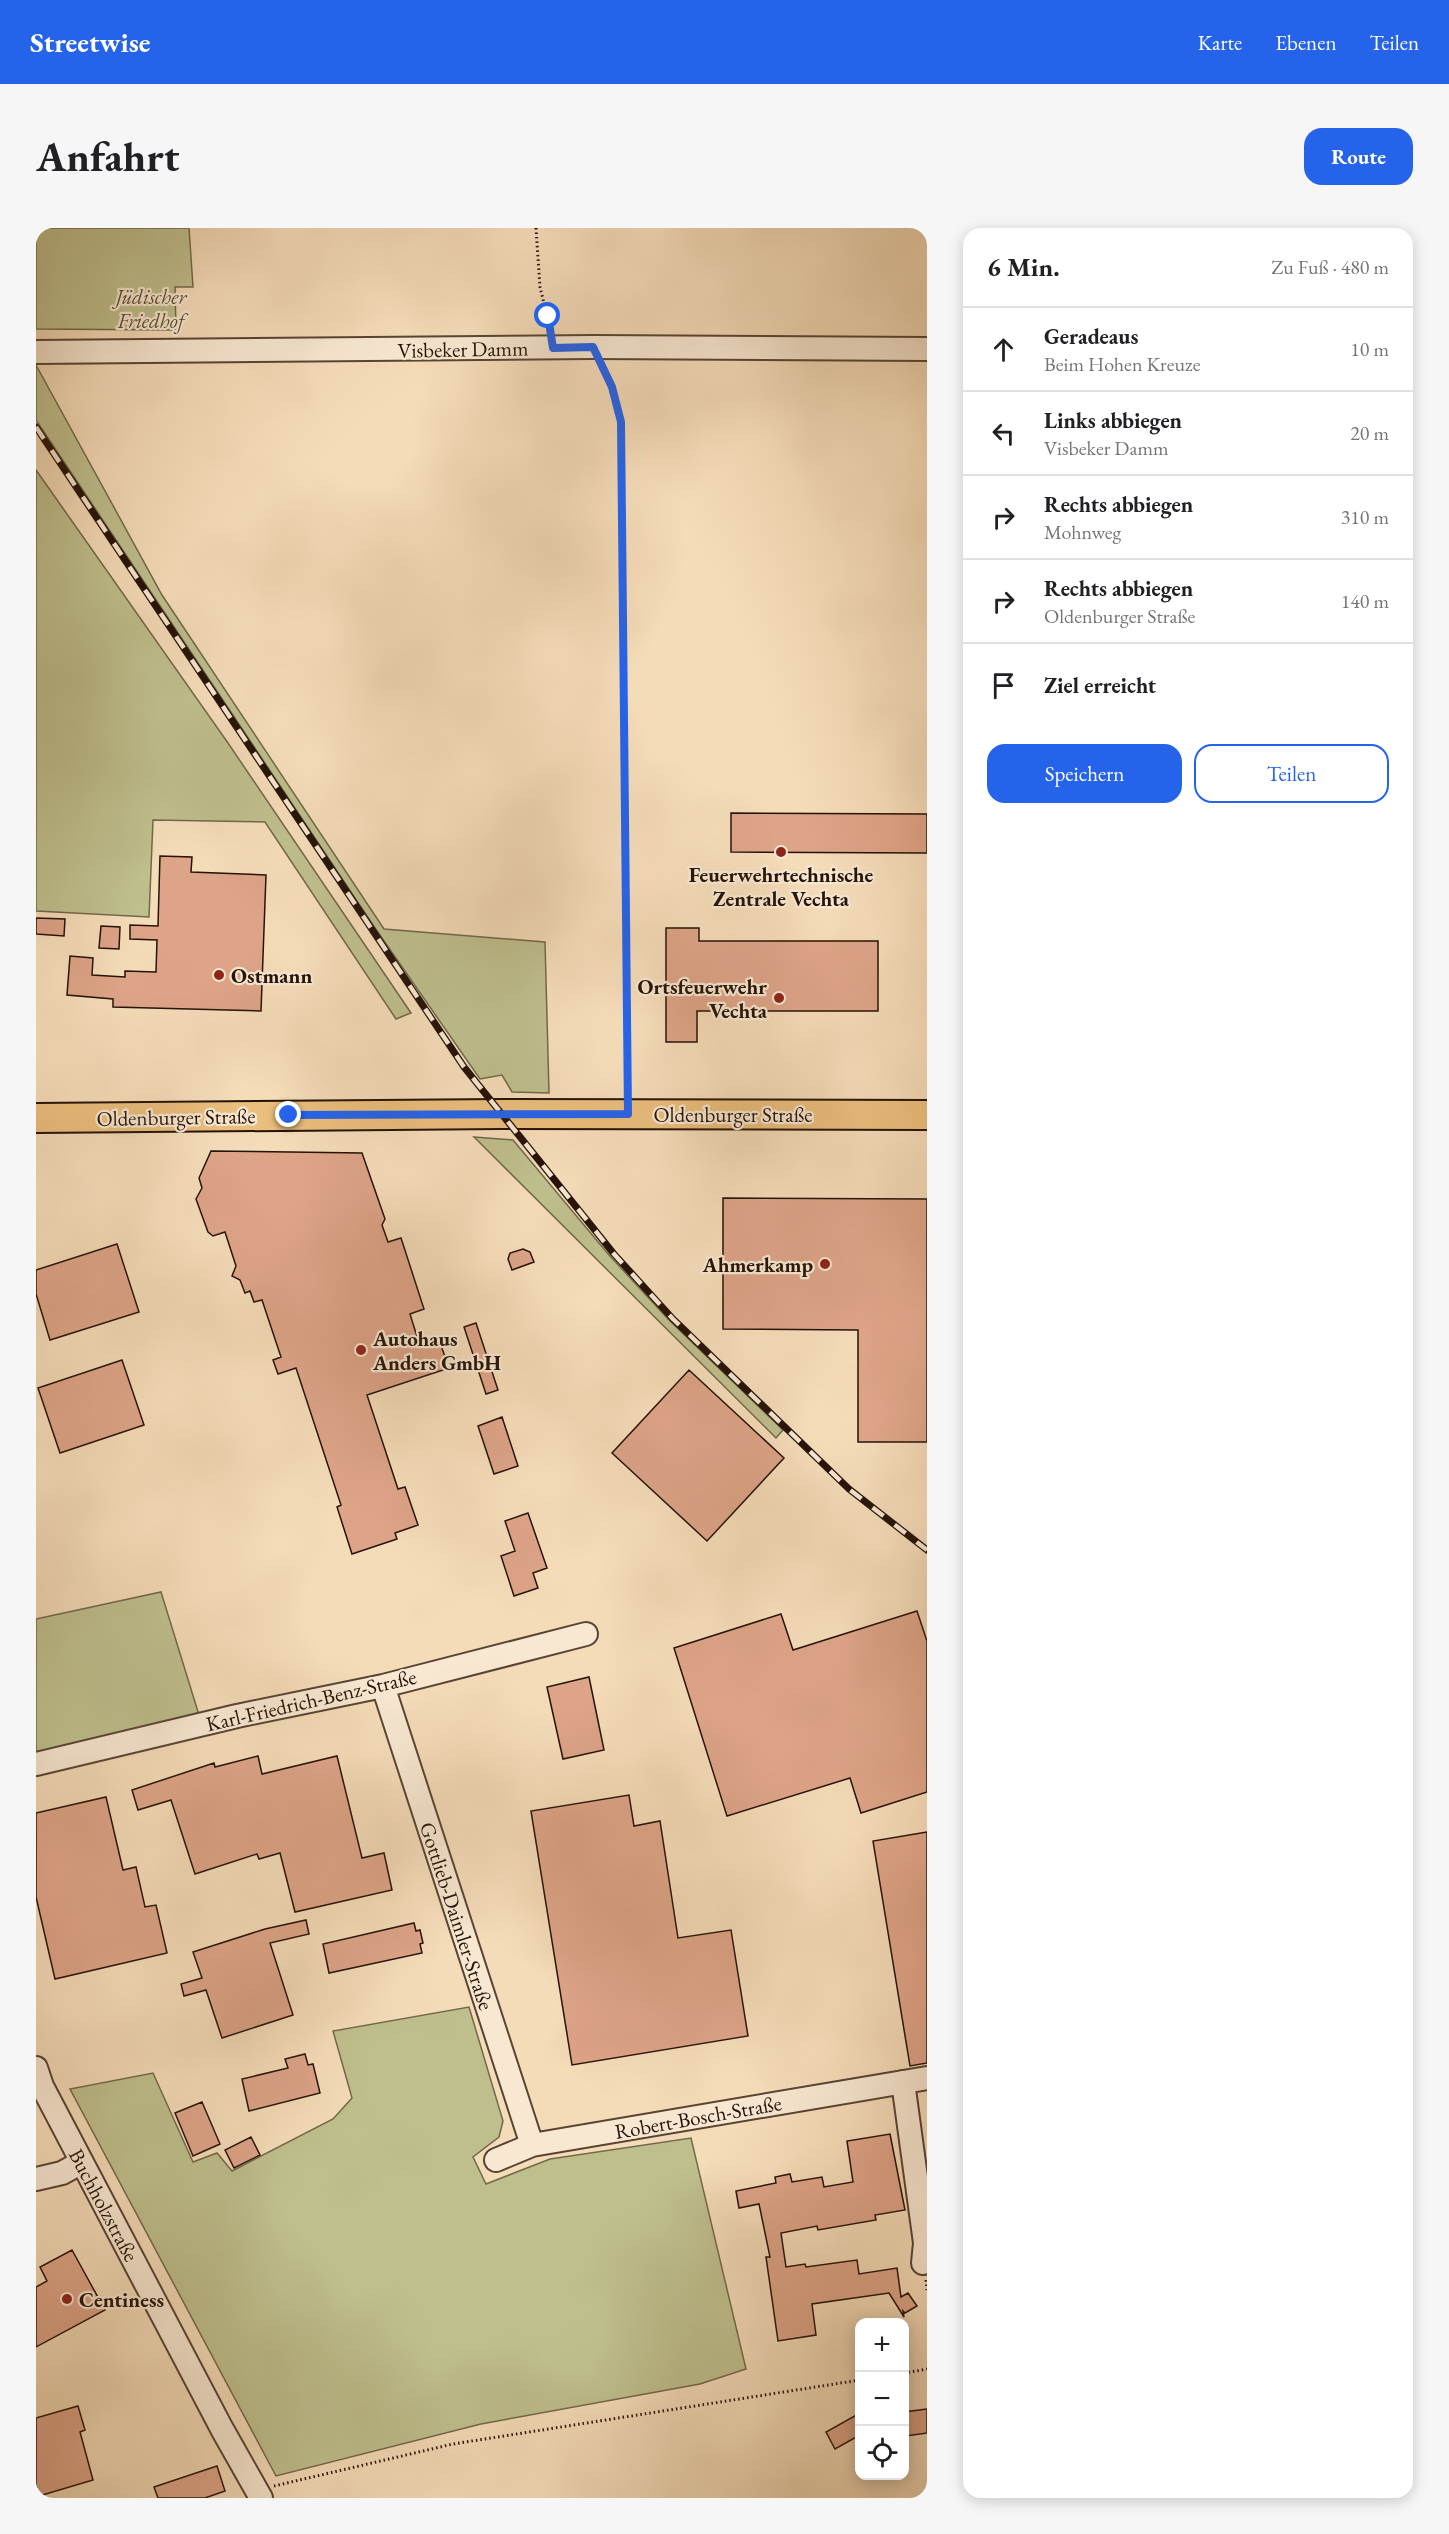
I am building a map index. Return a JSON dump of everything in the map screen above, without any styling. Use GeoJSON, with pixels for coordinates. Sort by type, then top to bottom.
{"type":"FeatureCollection","features":[{"type":"Feature","properties":{"kind":"main road","name":"Oldenburger Straße"},"geometry":{"type":"LineString","coordinates":[[36,1118],[628,1114],[927,1115]]}},
{"type":"Feature","properties":{"kind":"street","name":"Visbeker Damm"},"geometry":{"type":"LineString","coordinates":[[36,352],[593,347],[927,349]]}},
{"type":"Feature","properties":{"kind":"street","name":"Karl-Friedrich-Benz-Straße"},"geometry":{"type":"LineString","coordinates":[[36,1764],[237,1716],[383,1686],[586,1634]]}},
{"type":"Feature","properties":{"kind":"street","name":"Gottlieb-Daimler-Straße"},"geometry":{"type":"LineString","coordinates":[[383,1686],[532,2145]]}},
{"type":"Feature","properties":{"kind":"street","name":"Buchholzstraße"},"geometry":{"type":"LineString","coordinates":[[36,2068],[42,2086],[259,2495]]}},
{"type":"Feature","properties":{"kind":"street","name":"Robert-Bosch-Straße"},"geometry":{"type":"LineString","coordinates":[[496,2160],[532,2145],[927,2078]]}},
{"type":"Feature","properties":{"kind":"street"},"geometry":{"type":"LineString","coordinates":[[903,2082],[925,2243],[923,2263]]}},
{"type":"Feature","properties":{"kind":"street"},"geometry":{"type":"LineString","coordinates":[[36,2179],[62,2173],[82,2162]]}},
{"type":"Feature","properties":{"kind":"path"},"geometry":{"type":"LineString","coordinates":[[536,228],[540,287],[553,348]]}},
{"type":"Feature","properties":{"kind":"path"},"geometry":{"type":"LineString","coordinates":[[593,347],[612,387],[621,422],[628,1114]]}},
{"type":"Feature","properties":{"kind":"path"},"geometry":{"type":"LineString","coordinates":[[909,2372],[927,2369]]}},
{"type":"Feature","properties":{"kind":"path"},"geometry":{"type":"LineString","coordinates":[[259,2495],[453,2444],[855,2381]]}},
{"type":"Feature","properties":{"kind":"green space","name":"Jüdischer Friedhof"},"geometry":{"type":"Polygon","coordinates":[[[36,228],[189,228],[193,287],[175,287],[176,330],[36,329],[36,228]]]}},
{"type":"Feature","properties":{"kind":"green space"},"geometry":{"type":"Polygon","coordinates":[[[36,365],[162,595],[384,929],[545,942],[549,1093],[512,1092],[502,1075],[480,1079],[375,928],[36,420],[36,365]]]}},
{"type":"Feature","properties":{"kind":"green space"},"geometry":{"type":"Polygon","coordinates":[[[36,470],[228,743],[411,1013],[396,1019],[265,822],[153,820],[149,917],[36,911],[36,470]]]}},
{"type":"Feature","properties":{"kind":"green space"},"geometry":{"type":"Polygon","coordinates":[[[474,1137],[513,1140],[609,1255],[669,1320],[783,1430],[776,1438],[474,1137]]]}},
{"type":"Feature","properties":{"kind":"green space"},"geometry":{"type":"Polygon","coordinates":[[[161,1592],[199,1715],[36,1754],[36,1619],[161,1592]]]}},
{"type":"Feature","properties":{"kind":"green space"},"geometry":{"type":"Polygon","coordinates":[[[469,2007],[503,2121],[499,2137],[473,2157],[486,2184],[550,2159],[691,2138],[746,2369],[700,2384],[481,2424],[276,2476],[70,2089],[153,2073],[193,2162],[217,2153],[232,2171],[333,2119],[352,2098],[333,2031],[469,2007]]]}},
{"type":"Feature","properties":{"kind":"building"},"geometry":{"type":"Polygon","coordinates":[[[731,813],[927,814],[927,853],[731,852],[731,813]]]}},
{"type":"Feature","properties":{"kind":"building"},"geometry":{"type":"Polygon","coordinates":[[[160,856],[192,857],[191,872],[266,875],[261,1011],[113,1007],[113,999],[67,995],[70,956],[93,958],[92,975],[125,977],[125,971],[156,972],[157,940],[130,939],[130,925],[158,926],[160,856]]]}},
{"type":"Feature","properties":{"kind":"building"},"geometry":{"type":"Polygon","coordinates":[[[36,918],[65,919],[64,936],[36,934],[36,918]]]}},
{"type":"Feature","properties":{"kind":"building"},"geometry":{"type":"Polygon","coordinates":[[[101,926],[120,927],[119,949],[99,948],[101,926]]]}},
{"type":"Feature","properties":{"kind":"building"},"geometry":{"type":"Polygon","coordinates":[[[666,928],[699,928],[699,941],[878,941],[878,1011],[697,1011],[697,1042],[666,1042],[666,928]]]}},
{"type":"Feature","properties":{"kind":"building","name":"Autohaus Anders GmbH"},"geometry":{"type":"Polygon","coordinates":[[[211,1151],[362,1153],[385,1219],[382,1225],[388,1242],[401,1238],[424,1309],[410,1314],[419,1343],[438,1337],[449,1368],[367,1395],[398,1489],[405,1487],[418,1525],[395,1533],[397,1539],[352,1554],[337,1507],[341,1505],[296,1368],[278,1374],[273,1360],[281,1357],[262,1300],[254,1302],[250,1291],[245,1293],[240,1280],[232,1276],[236,1266],[225,1232],[213,1236],[208,1232],[196,1199],[202,1188],[199,1178],[211,1151]]]}},
{"type":"Feature","properties":{"kind":"building","name":"Ahmerkamp"},"geometry":{"type":"Polygon","coordinates":[[[723,1198],[927,1199],[927,1442],[858,1442],[858,1330],[723,1329],[723,1198]]]}},
{"type":"Feature","properties":{"kind":"building"},"geometry":{"type":"Polygon","coordinates":[[[117,1244],[139,1312],[50,1340],[36,1294],[36,1270],[117,1244]]]}},
{"type":"Feature","properties":{"kind":"building"},"geometry":{"type":"Polygon","coordinates":[[[523,1249],[530,1252],[534,1262],[512,1270],[508,1259],[510,1253],[523,1249]]]}},
{"type":"Feature","properties":{"kind":"building"},"geometry":{"type":"Polygon","coordinates":[[[476,1323],[498,1390],[486,1394],[464,1327],[476,1323]]]}},
{"type":"Feature","properties":{"kind":"building"},"geometry":{"type":"Polygon","coordinates":[[[122,1360],[144,1425],[60,1453],[38,1388],[122,1360]]]}},
{"type":"Feature","properties":{"kind":"building"},"geometry":{"type":"Polygon","coordinates":[[[689,1370],[784,1458],[707,1541],[612,1453],[689,1370]]]}},
{"type":"Feature","properties":{"kind":"building"},"geometry":{"type":"Polygon","coordinates":[[[502,1417],[518,1466],[494,1474],[478,1426],[502,1417]]]}},
{"type":"Feature","properties":{"kind":"building"},"geometry":{"type":"Polygon","coordinates":[[[528,1513],[547,1568],[533,1573],[538,1588],[514,1596],[501,1556],[515,1551],[505,1521],[528,1513]]]}},
{"type":"Feature","properties":{"kind":"building"},"geometry":{"type":"Polygon","coordinates":[[[917,1611],[927,1641],[927,1792],[861,1813],[850,1778],[727,1816],[674,1648],[781,1614],[793,1650],[917,1611]]]}},
{"type":"Feature","properties":{"kind":"building"},"geometry":{"type":"Polygon","coordinates":[[[589,1677],[604,1750],[563,1759],[547,1687],[589,1677]]]}},
{"type":"Feature","properties":{"kind":"building"},"geometry":{"type":"Polygon","coordinates":[[[258,1756],[262,1774],[337,1756],[362,1858],[384,1853],[392,1890],[295,1912],[280,1853],[259,1859],[257,1854],[195,1874],[171,1800],[138,1810],[132,1790],[214,1763],[215,1767],[258,1756]]]}},
{"type":"Feature","properties":{"kind":"building"},"geometry":{"type":"Polygon","coordinates":[[[629,1795],[634,1826],[660,1821],[678,1938],[731,1930],[748,2036],[572,2065],[531,1811],[629,1795]]]}},
{"type":"Feature","properties":{"kind":"building"},"geometry":{"type":"Polygon","coordinates":[[[106,1797],[123,1870],[136,1867],[145,1907],[156,1905],[167,1953],[55,1979],[36,1897],[36,1813],[106,1797]]]}},
{"type":"Feature","properties":{"kind":"building"},"geometry":{"type":"Polygon","coordinates":[[[927,1832],[927,2063],[910,2066],[873,1841],[927,1832]]]}},
{"type":"Feature","properties":{"kind":"building"},"geometry":{"type":"Polygon","coordinates":[[[306,1920],[309,1934],[270,1943],[293,2015],[222,2038],[206,1990],[184,1996],[181,1984],[202,1978],[193,1952],[265,1929],[306,1920]]]}},
{"type":"Feature","properties":{"kind":"building"},"geometry":{"type":"Polygon","coordinates":[[[414,1923],[416,1931],[420,1930],[423,1943],[420,1944],[422,1953],[329,1973],[323,1944],[414,1923]]]}},
{"type":"Feature","properties":{"kind":"building"},"geometry":{"type":"Polygon","coordinates":[[[305,2054],[308,2065],[313,2064],[320,2093],[249,2111],[242,2079],[288,2068],[285,2059],[305,2054]]]}},
{"type":"Feature","properties":{"kind":"building"},"geometry":{"type":"Polygon","coordinates":[[[202,2102],[220,2144],[193,2156],[175,2113],[202,2102]]]}},
{"type":"Feature","properties":{"kind":"building"},"geometry":{"type":"Polygon","coordinates":[[[890,2134],[905,2210],[875,2215],[876,2220],[818,2230],[817,2226],[781,2233],[786,2267],[805,2264],[806,2267],[857,2260],[859,2274],[897,2268],[901,2297],[908,2293],[917,2306],[905,2313],[903,2311],[904,2317],[889,2293],[812,2304],[816,2335],[778,2341],[766,2257],[770,2257],[759,2204],[739,2208],[736,2191],[776,2183],[775,2177],[790,2174],[792,2182],[822,2177],[824,2187],[853,2182],[847,2141],[890,2134]]]}},
{"type":"Feature","properties":{"kind":"building"},"geometry":{"type":"Polygon","coordinates":[[[251,2137],[260,2155],[234,2168],[225,2150],[251,2137]]]}},
{"type":"Feature","properties":{"kind":"building","name":"Centiness"},"geometry":{"type":"Polygon","coordinates":[[[72,2250],[105,2310],[36,2347],[36,2287],[47,2281],[40,2267],[72,2250]]]}},
{"type":"Feature","properties":{"kind":"building"},"geometry":{"type":"Polygon","coordinates":[[[78,2406],[85,2430],[80,2432],[93,2480],[39,2496],[36,2484],[36,2418],[78,2406]]]}},
{"type":"Feature","properties":{"kind":"building"},"geometry":{"type":"Polygon","coordinates":[[[927,2409],[927,2433],[909,2436],[909,2411],[927,2409]]]}},
{"type":"Feature","properties":{"kind":"building"},"geometry":{"type":"Polygon","coordinates":[[[855,2416],[855,2438],[835,2449],[826,2432],[855,2416]]]}},
{"type":"Feature","properties":{"kind":"building"},"geometry":{"type":"Polygon","coordinates":[[[217,2466],[225,2491],[205,2498],[158,2498],[154,2487],[217,2466]]]}},
{"type":"Feature","properties":{"kind":"railway"},"geometry":{"type":"LineString","coordinates":[[36,427],[464,1067],[614,1254],[673,1319],[849,1489],[927,1550]]}},
{"type":"Feature","properties":{"kind":"place","name":"Feuerwehrtechnische Zentrale Vechta"},"geometry":{"type":"Point","coordinates":[781,852]}},
{"type":"Feature","properties":{"kind":"place","name":"Ostmann"},"geometry":{"type":"Point","coordinates":[219,975]}},
{"type":"Feature","properties":{"kind":"place","name":"Ortsfeuerwehr Vechta"},"geometry":{"type":"Point","coordinates":[779,998]}},
{"type":"Feature","properties":{"kind":"place","name":"Ahmerkamp"},"geometry":{"type":"Point","coordinates":[825,1264]}},
{"type":"Feature","properties":{"kind":"place","name":"Autohaus Anders GmbH"},"geometry":{"type":"Point","coordinates":[361,1350]}},
{"type":"Feature","properties":{"kind":"place","name":"Centiness"},"geometry":{"type":"Point","coordinates":[67,2299]}},
{"type":"Feature","properties":{"kind":"route"},"geometry":{"type":"LineString","coordinates":[[289,1115],[628,1114],[621,422],[612,387],[593,347],[553,348],[548,316]]}}]}
